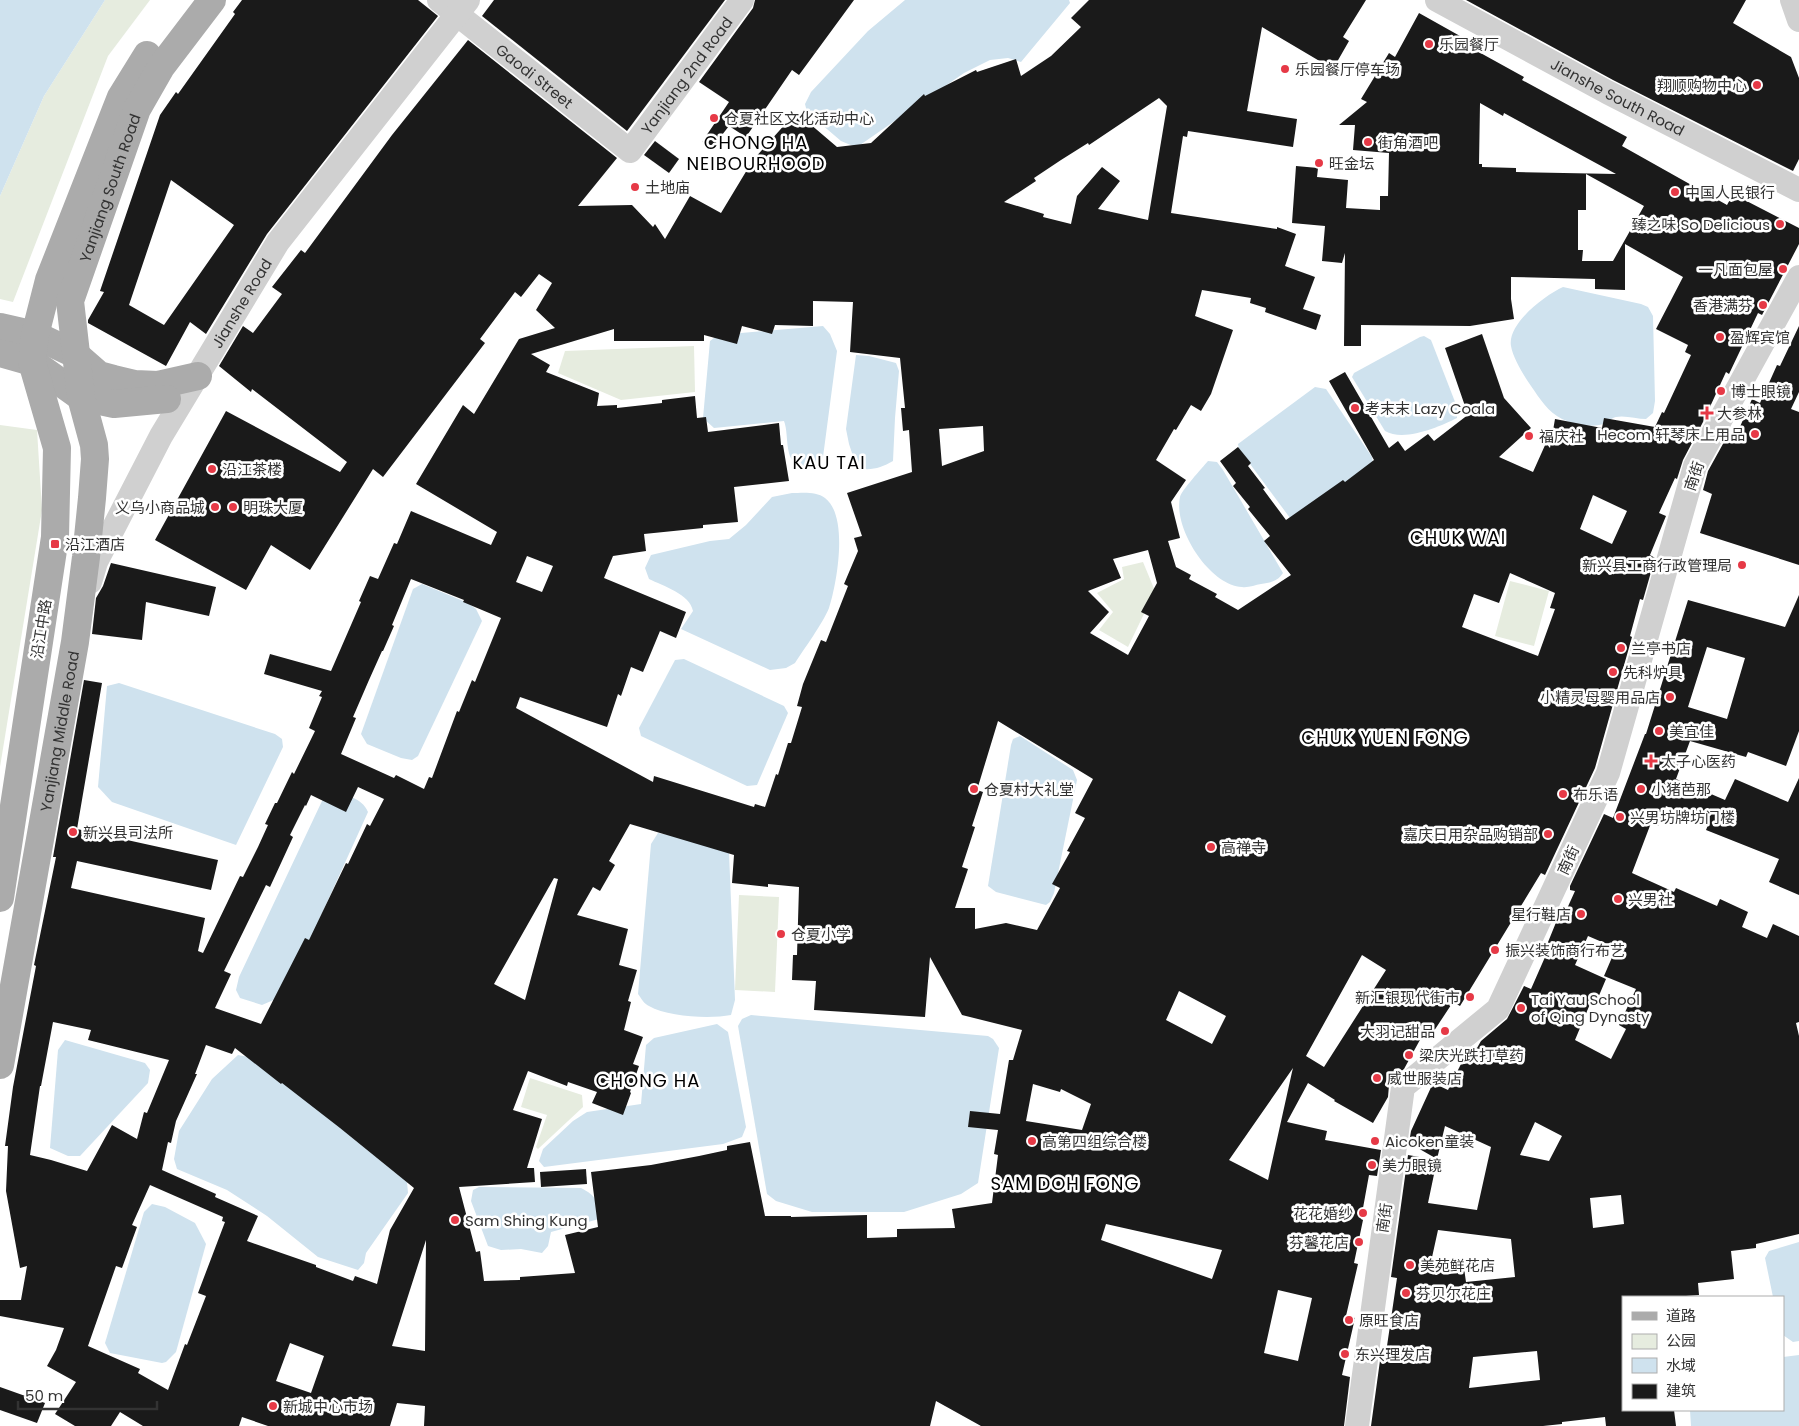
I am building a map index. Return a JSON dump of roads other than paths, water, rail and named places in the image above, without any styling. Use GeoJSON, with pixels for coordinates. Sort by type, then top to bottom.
{"type":"FeatureCollection","features":[{"type":"Feature","properties":{"kind":"main road","name":"Yanjiang South Road"},"geometry":{"type":"LineString","coordinates":[[32,362],[35,335],[49,280],[121,97],[147,55],[189,0]]}},
{"type":"Feature","properties":{"kind":"main road","name":"Yanjiang South Road"},"geometry":{"type":"LineString","coordinates":[[81,397],[70,301],[137,109],[161,67],[212,0]]}},
{"type":"Feature","properties":{"kind":"main road"},"geometry":{"type":"LineString","coordinates":[[2,336],[35,335],[75,354],[99,375],[136,384],[192,386]]}},
{"type":"Feature","properties":{"kind":"main road"},"geometry":{"type":"LineString","coordinates":[[2,336],[32,362],[81,397],[114,404],[146,402],[192,386]]}},
{"type":"Feature","properties":{"kind":"main road","name":"沿江中路"},"geometry":{"type":"LineString","coordinates":[[0,898],[55,537],[57,448],[32,362]]}},
{"type":"Feature","properties":{"kind":"main road","name":"Yanjiang Middle Road"},"geometry":{"type":"LineString","coordinates":[[0,1065],[74,642],[86,557],[95,459],[94,445],[81,397]]}},
{"type":"Feature","properties":{"kind":"street","name":"Yanjiang 2nd Road"},"geometry":{"type":"LineString","coordinates":[[630,151],[742,0]]}},
{"type":"Feature","properties":{"kind":"street","name":"Jianshe South Road"},"geometry":{"type":"LineString","coordinates":[[1437,0],[1607,92],[1793,184]]}},
{"type":"Feature","properties":{"kind":"street"},"geometry":{"type":"LineString","coordinates":[[1792,0],[1799,20]]}},
{"type":"Feature","properties":{"kind":"street","name":"Gaodi Street"},"geometry":{"type":"LineString","coordinates":[[455,5],[630,151]]}},
{"type":"Feature","properties":{"kind":"street","name":"Jianshe Road"},"geometry":{"type":"LineString","coordinates":[[74,642],[96,562],[161,436],[278,242],[455,5]]}},
{"type":"Feature","properties":{"kind":"street","name":"南街"},"geometry":{"type":"LineString","coordinates":[[1357,1426],[1402,1087],[1498,1009],[1608,773],[1695,466],[1799,277]]}},
{"type":"Feature","properties":{"kind":"water"},"geometry":{"type":"Polygon","coordinates":[[[0,0],[105,0],[44,96],[0,196],[0,0]]]}},
{"type":"Feature","properties":{"kind":"water"},"geometry":{"type":"Polygon","coordinates":[[[905,0],[1069,0],[1070,3],[1021,62],[1008,58],[990,60],[964,73],[860,145],[853,146],[841,141],[807,112],[805,104],[811,92],[868,31],[905,0]]]}},
{"type":"Feature","properties":{"kind":"water"},"geometry":{"type":"Polygon","coordinates":[[[1563,287],[1648,307],[1653,316],[1655,401],[1653,413],[1646,419],[1620,417],[1593,426],[1566,421],[1548,409],[1525,377],[1512,351],[1511,337],[1529,311],[1547,296],[1563,287]]]}},
{"type":"Feature","properties":{"kind":"water"},"geometry":{"type":"Polygon","coordinates":[[[823,326],[830,334],[837,351],[823,457],[818,462],[806,466],[793,462],[788,450],[784,421],[714,428],[703,418],[710,341],[718,335],[823,326]]]}},
{"type":"Feature","properties":{"kind":"water"},"geometry":{"type":"Polygon","coordinates":[[[1424,336],[1431,340],[1457,407],[1457,418],[1421,432],[1402,435],[1393,434],[1385,431],[1352,377],[1354,373],[1424,336]]]}},
{"type":"Feature","properties":{"kind":"water"},"geometry":{"type":"Polygon","coordinates":[[[856,355],[869,356],[896,363],[899,371],[893,461],[871,469],[857,468],[846,429],[856,355]]]}},
{"type":"Feature","properties":{"kind":"water"},"geometry":{"type":"Polygon","coordinates":[[[1315,387],[1326,389],[1372,457],[1373,463],[1367,473],[1290,518],[1239,449],[1238,444],[1315,387]]]}},
{"type":"Feature","properties":{"kind":"water"},"geometry":{"type":"Polygon","coordinates":[[[1208,461],[1217,462],[1223,470],[1283,573],[1276,580],[1247,587],[1230,584],[1206,566],[1188,539],[1179,510],[1180,497],[1208,461]]]}},
{"type":"Feature","properties":{"kind":"water"},"geometry":{"type":"Polygon","coordinates":[[[792,493],[817,494],[825,498],[832,507],[837,519],[839,534],[838,567],[829,608],[813,636],[795,663],[786,668],[770,670],[681,629],[693,611],[691,605],[675,591],[649,579],[645,568],[651,555],[710,541],[729,539],[746,525],[772,497],[792,493]]]}},
{"type":"Feature","properties":{"kind":"water"},"geometry":{"type":"Polygon","coordinates":[[[422,584],[468,603],[476,609],[482,621],[418,756],[412,760],[401,758],[367,744],[361,734],[413,589],[422,584]]]}},
{"type":"Feature","properties":{"kind":"water"},"geometry":{"type":"Polygon","coordinates":[[[684,659],[784,706],[788,713],[757,785],[747,786],[641,736],[639,728],[675,660],[684,659]]]}},
{"type":"Feature","properties":{"kind":"water"},"geometry":{"type":"Polygon","coordinates":[[[119,683],[275,734],[282,739],[283,747],[236,845],[112,802],[98,787],[107,686],[119,683]]]}},
{"type":"Feature","properties":{"kind":"water"},"geometry":{"type":"Polygon","coordinates":[[[1020,736],[1073,770],[1077,780],[1054,893],[1050,902],[1046,905],[996,892],[988,886],[1011,745],[1013,739],[1020,736]]]}},
{"type":"Feature","properties":{"kind":"water"},"geometry":{"type":"Polygon","coordinates":[[[330,790],[357,800],[362,803],[368,812],[285,995],[262,1005],[240,998],[236,990],[239,977],[322,801],[330,790]]]}},
{"type":"Feature","properties":{"kind":"water"},"geometry":{"type":"Polygon","coordinates":[[[658,833],[720,844],[729,852],[735,1000],[731,1015],[701,1017],[667,1013],[647,1005],[638,994],[651,844],[658,833]]]}},
{"type":"Feature","properties":{"kind":"water"},"geometry":{"type":"Polygon","coordinates":[[[751,1015],[988,1036],[993,1039],[999,1048],[978,1183],[961,1194],[904,1212],[812,1212],[776,1201],[767,1194],[738,1026],[742,1019],[751,1015]]]}},
{"type":"Feature","properties":{"kind":"water"},"geometry":{"type":"Polygon","coordinates":[[[717,1024],[728,1032],[746,1127],[742,1137],[723,1144],[544,1167],[539,1161],[543,1149],[573,1121],[587,1112],[641,1104],[646,1045],[654,1038],[717,1024]]]}},
{"type":"Feature","properties":{"kind":"water"},"geometry":{"type":"Polygon","coordinates":[[[65,1040],[145,1063],[150,1070],[148,1083],[80,1156],[68,1156],[50,1148],[58,1050],[65,1040]]]}},
{"type":"Feature","properties":{"kind":"water"},"geometry":{"type":"Polygon","coordinates":[[[238,1055],[254,1058],[407,1182],[408,1193],[366,1253],[364,1263],[358,1270],[318,1257],[267,1216],[227,1190],[177,1169],[174,1159],[179,1131],[212,1079],[238,1055]]]}},
{"type":"Feature","properties":{"kind":"water"},"geometry":{"type":"Polygon","coordinates":[[[479,1187],[581,1188],[595,1200],[599,1219],[551,1232],[548,1246],[542,1253],[521,1249],[501,1250],[488,1246],[471,1201],[473,1190],[479,1187]]]}},
{"type":"Feature","properties":{"kind":"water"},"geometry":{"type":"Polygon","coordinates":[[[152,1204],[165,1207],[195,1223],[206,1244],[176,1352],[166,1362],[162,1363],[110,1353],[105,1343],[144,1212],[152,1204]]]}},
{"type":"Feature","properties":{"kind":"water"},"geometry":{"type":"Polygon","coordinates":[[[1799,1242],[1799,1341],[1793,1342],[1784,1336],[1784,1296],[1773,1296],[1765,1258],[1769,1251],[1799,1242]]]}},
{"type":"Feature","properties":{"kind":"water"},"geometry":{"type":"Polygon","coordinates":[[[1799,1355],[1799,1426],[1691,1426],[1690,1411],[1784,1411],[1784,1357],[1799,1355]]]}},
{"type":"Feature","properties":{"kind":"place","name":"乐园餐厅"},"geometry":{"type":"Point","coordinates":[1429,44]}},
{"type":"Feature","properties":{"kind":"place","name":"乐园餐厅停车场"},"geometry":{"type":"Point","coordinates":[1285,69]}},
{"type":"Feature","properties":{"kind":"place","name":"翔顺购物中心"},"geometry":{"type":"Point","coordinates":[1757,85]}},
{"type":"Feature","properties":{"kind":"place","name":"仓夏社区文化活动中心"},"geometry":{"type":"Point","coordinates":[714,118]}},
{"type":"Feature","properties":{"kind":"place","name":"街角酒吧"},"geometry":{"type":"Point","coordinates":[1368,142]}},
{"type":"Feature","properties":{"kind":"place","name":"旺金坛"},"geometry":{"type":"Point","coordinates":[1319,163]}},
{"type":"Feature","properties":{"kind":"place","name":"土地庙"},"geometry":{"type":"Point","coordinates":[635,187]}},
{"type":"Feature","properties":{"kind":"place","name":"中国人民银行"},"geometry":{"type":"Point","coordinates":[1675,192]}},
{"type":"Feature","properties":{"kind":"place","name":"臻之味 So Delicious"},"geometry":{"type":"Point","coordinates":[1780,224]}},
{"type":"Feature","properties":{"kind":"place","name":"一凡面包屋"},"geometry":{"type":"Point","coordinates":[1783,269]}},
{"type":"Feature","properties":{"kind":"place","name":"香港满芬"},"geometry":{"type":"Point","coordinates":[1763,305]}},
{"type":"Feature","properties":{"kind":"place","name":"盈辉宾馆"},"geometry":{"type":"Point","coordinates":[1720,337]}},
{"type":"Feature","properties":{"kind":"place","name":"博士眼镜"},"geometry":{"type":"Point","coordinates":[1721,391]}},
{"type":"Feature","properties":{"kind":"place","name":"考末末 Lazy Coala"},"geometry":{"type":"Point","coordinates":[1355,408]}},
{"type":"Feature","properties":{"kind":"place","name":"大参林"},"geometry":{"type":"Point","coordinates":[1707,413]}},
{"type":"Feature","properties":{"kind":"place","name":"Hecom 轩琴床上用品"},"geometry":{"type":"Point","coordinates":[1755,434]}},
{"type":"Feature","properties":{"kind":"place","name":"福庆社"},"geometry":{"type":"Point","coordinates":[1529,436]}},
{"type":"Feature","properties":{"kind":"place","name":"沿江茶楼"},"geometry":{"type":"Point","coordinates":[212,469]}},
{"type":"Feature","properties":{"kind":"place","name":"义乌小商品城"},"geometry":{"type":"Point","coordinates":[215,507]}},
{"type":"Feature","properties":{"kind":"place","name":"明珠大厦"},"geometry":{"type":"Point","coordinates":[233,507]}},
{"type":"Feature","properties":{"kind":"place","name":"沿江酒店"},"geometry":{"type":"Point","coordinates":[55,544]}},
{"type":"Feature","properties":{"kind":"place","name":"新兴县工商行政管理局"},"geometry":{"type":"Point","coordinates":[1742,565]}},
{"type":"Feature","properties":{"kind":"place","name":"兰亭书店"},"geometry":{"type":"Point","coordinates":[1621,648]}},
{"type":"Feature","properties":{"kind":"place","name":"先科炉具"},"geometry":{"type":"Point","coordinates":[1613,672]}},
{"type":"Feature","properties":{"kind":"place","name":"小精灵母婴用品店"},"geometry":{"type":"Point","coordinates":[1670,697]}},
{"type":"Feature","properties":{"kind":"place","name":"美宜佳"},"geometry":{"type":"Point","coordinates":[1659,731]}},
{"type":"Feature","properties":{"kind":"place","name":"太子心医药"},"geometry":{"type":"Point","coordinates":[1651,761]}},
{"type":"Feature","properties":{"kind":"place","name":"仓夏村大礼堂"},"geometry":{"type":"Point","coordinates":[974,789]}},
{"type":"Feature","properties":{"kind":"place","name":"小猪芭那"},"geometry":{"type":"Point","coordinates":[1641,789]}},
{"type":"Feature","properties":{"kind":"place","name":"布乐语"},"geometry":{"type":"Point","coordinates":[1563,794]}},
{"type":"Feature","properties":{"kind":"place","name":"兴男坊牌坊门楼"},"geometry":{"type":"Point","coordinates":[1620,817]}},
{"type":"Feature","properties":{"kind":"place","name":"新兴县司法所"},"geometry":{"type":"Point","coordinates":[73,832]}},
{"type":"Feature","properties":{"kind":"place","name":"嘉庆日用杂品购销部"},"geometry":{"type":"Point","coordinates":[1548,834]}},
{"type":"Feature","properties":{"kind":"place","name":"高禅寺"},"geometry":{"type":"Point","coordinates":[1211,847]}},
{"type":"Feature","properties":{"kind":"place","name":"兴男社"},"geometry":{"type":"Point","coordinates":[1618,899]}},
{"type":"Feature","properties":{"kind":"place","name":"星行鞋店"},"geometry":{"type":"Point","coordinates":[1581,914]}},
{"type":"Feature","properties":{"kind":"place","name":"仓夏小学"},"geometry":{"type":"Point","coordinates":[781,934]}},
{"type":"Feature","properties":{"kind":"place","name":"振兴装饰商行布艺"},"geometry":{"type":"Point","coordinates":[1495,950]}},
{"type":"Feature","properties":{"kind":"place","name":"新汇银现代街市"},"geometry":{"type":"Point","coordinates":[1470,997]}},
{"type":"Feature","properties":{"kind":"place","name":"Tai Yau School of Qing Dynasty"},"geometry":{"type":"Point","coordinates":[1521,1008]}},
{"type":"Feature","properties":{"kind":"place","name":"大羽记甜品"},"geometry":{"type":"Point","coordinates":[1445,1031]}},
{"type":"Feature","properties":{"kind":"place","name":"梁庆光跌打草药"},"geometry":{"type":"Point","coordinates":[1409,1055]}},
{"type":"Feature","properties":{"kind":"place","name":"威世服装店"},"geometry":{"type":"Point","coordinates":[1377,1078]}},
{"type":"Feature","properties":{"kind":"place","name":"高第四组综合楼"},"geometry":{"type":"Point","coordinates":[1032,1141]}},
{"type":"Feature","properties":{"kind":"place","name":"Aicoken童装"},"geometry":{"type":"Point","coordinates":[1375,1141]}},
{"type":"Feature","properties":{"kind":"place","name":"美力眼镜"},"geometry":{"type":"Point","coordinates":[1372,1165]}},
{"type":"Feature","properties":{"kind":"place","name":"花花婚纱"},"geometry":{"type":"Point","coordinates":[1363,1213]}},
{"type":"Feature","properties":{"kind":"place","name":"Sam Shing Kung"},"geometry":{"type":"Point","coordinates":[455,1220]}},
{"type":"Feature","properties":{"kind":"place","name":"芬馨花店"},"geometry":{"type":"Point","coordinates":[1359,1242]}},
{"type":"Feature","properties":{"kind":"place","name":"美苑鲜花店"},"geometry":{"type":"Point","coordinates":[1410,1265]}},
{"type":"Feature","properties":{"kind":"place","name":"芬贝尔花庄"},"geometry":{"type":"Point","coordinates":[1406,1293]}},
{"type":"Feature","properties":{"kind":"place","name":"原旺食店"},"geometry":{"type":"Point","coordinates":[1349,1320]}},
{"type":"Feature","properties":{"kind":"place","name":"东兴理发店"},"geometry":{"type":"Point","coordinates":[1345,1354]}},
{"type":"Feature","properties":{"kind":"place","name":"新城中心市场"},"geometry":{"type":"Point","coordinates":[273,1406]}},
{"type":"Feature","properties":{"kind":"district","name":"CHONG HA NEIBOURHOOD"},"geometry":{"type":"Point","coordinates":[756,152]}},
{"type":"Feature","properties":{"kind":"district","name":"KAU TAI"},"geometry":{"type":"Point","coordinates":[829,462]}},
{"type":"Feature","properties":{"kind":"district","name":"CHUK WAI"},"geometry":{"type":"Point","coordinates":[1458,537]}},
{"type":"Feature","properties":{"kind":"district","name":"CHUK YUEN FONG"},"geometry":{"type":"Point","coordinates":[1385,737]}},
{"type":"Feature","properties":{"kind":"district","name":"CHONG HA"},"geometry":{"type":"Point","coordinates":[648,1080]}},
{"type":"Feature","properties":{"kind":"district","name":"SAM DOH FONG"},"geometry":{"type":"Point","coordinates":[1065,1183]}}]}
